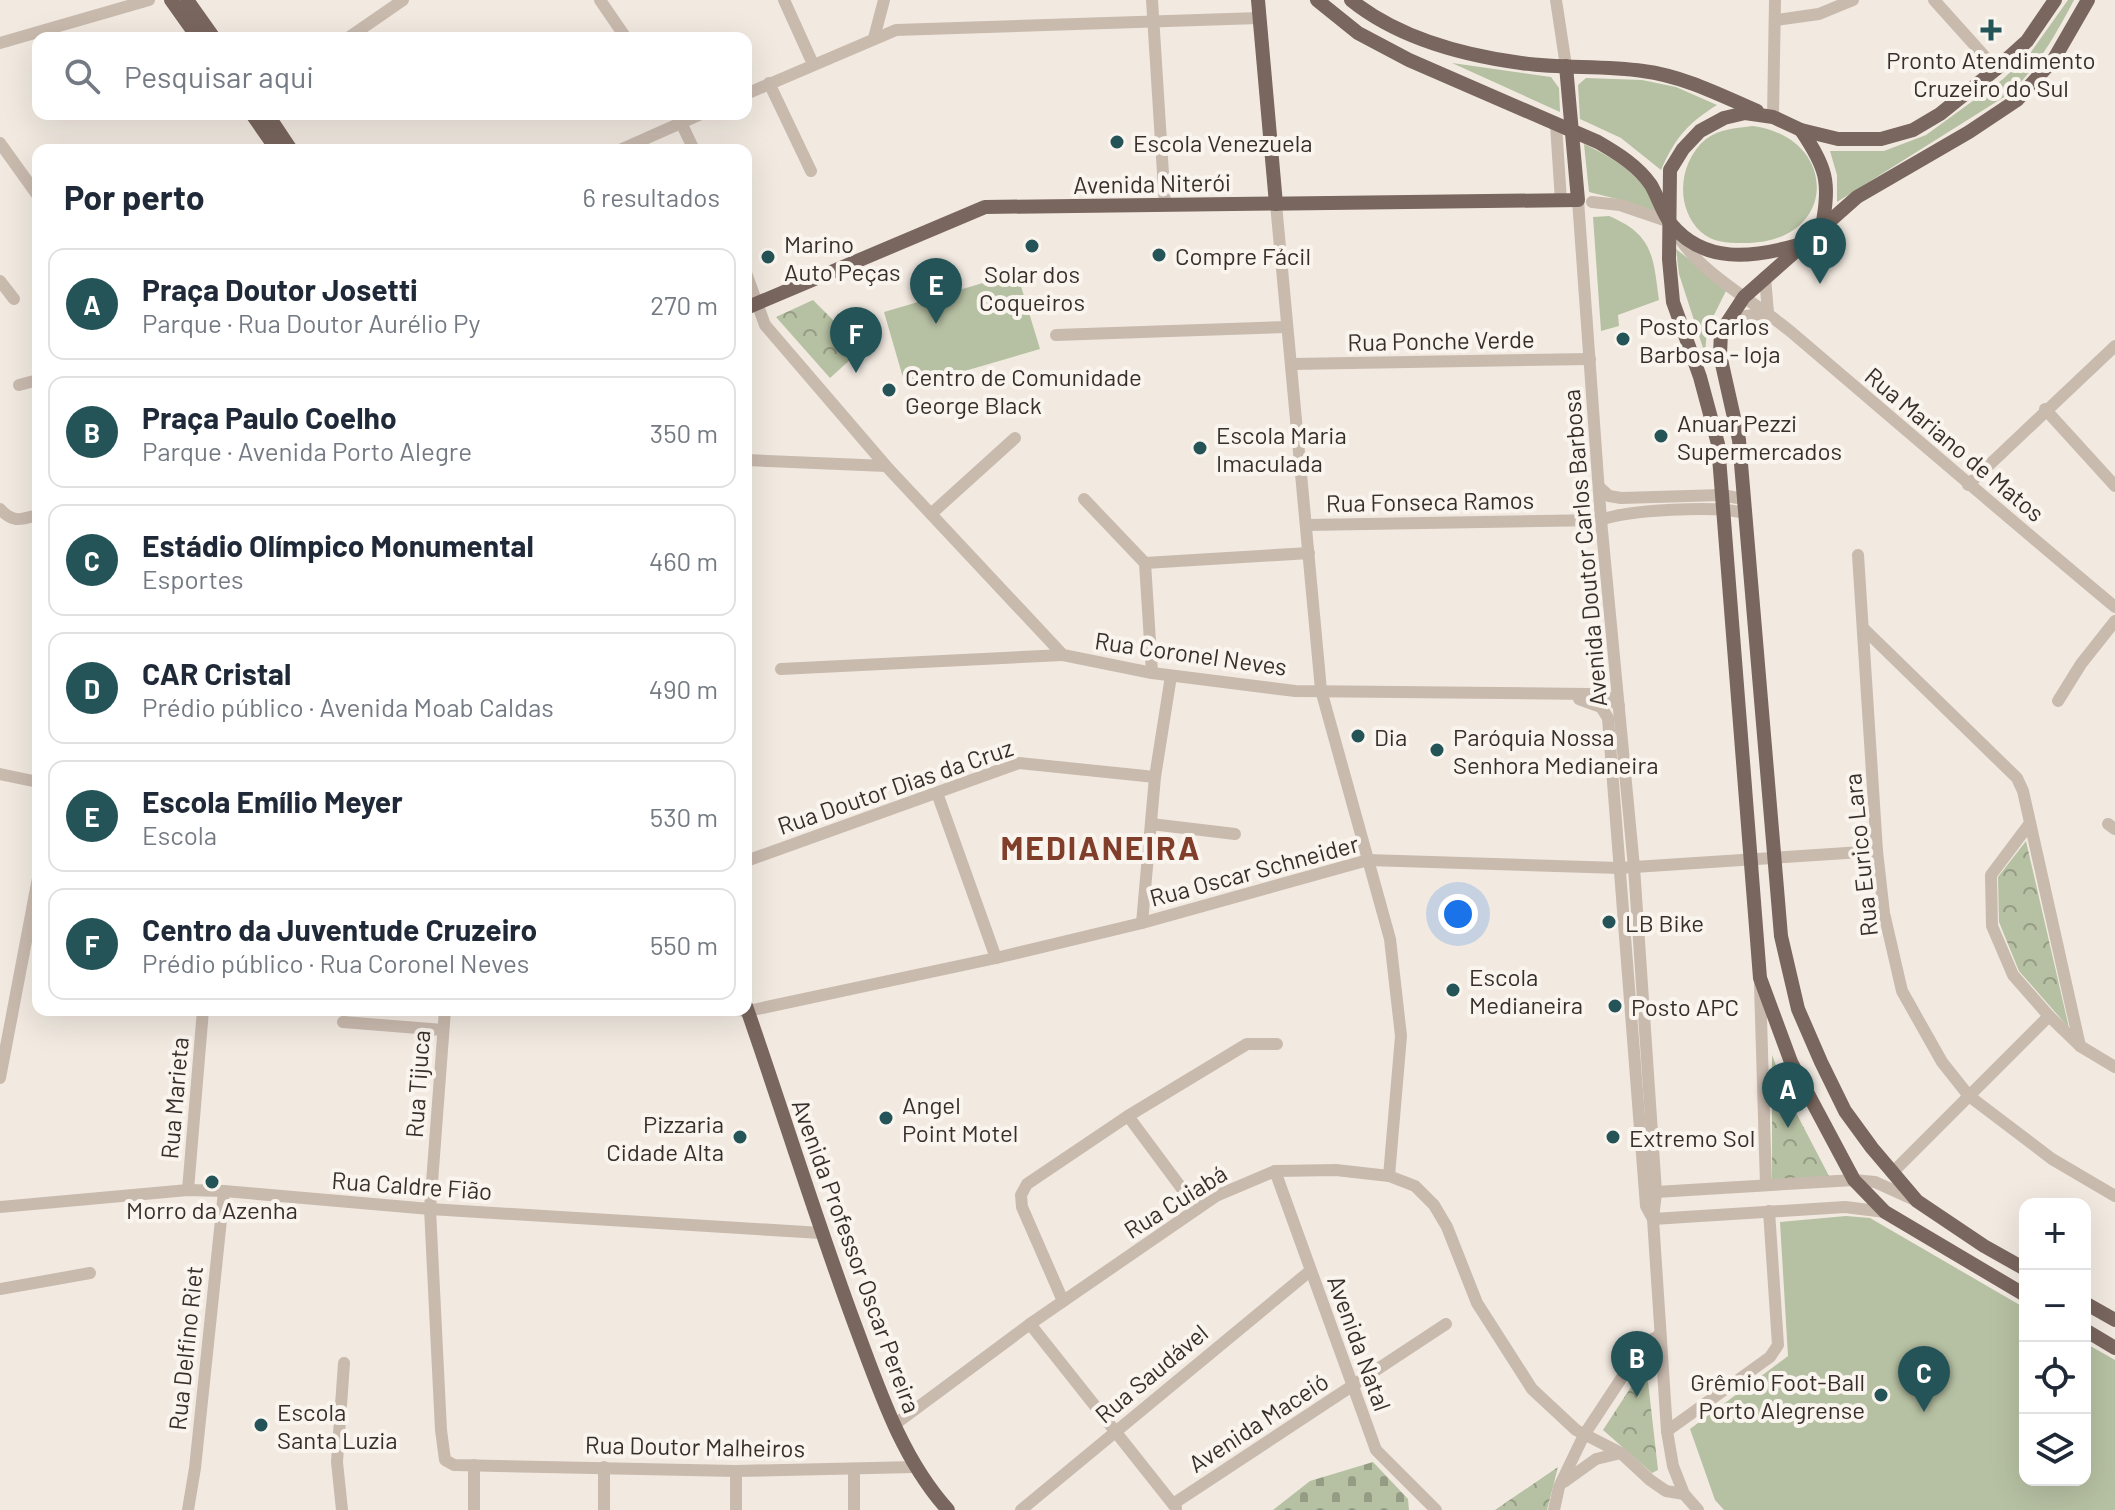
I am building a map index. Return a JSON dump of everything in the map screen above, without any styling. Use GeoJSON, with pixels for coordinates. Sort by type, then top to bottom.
{"type":"FeatureCollection","features":[{"type":"Feature","properties":{"kind":"main road"},"geometry":{"type":"LineString","coordinates":[[171,0],[194,32]]}},
{"type":"Feature","properties":{"kind":"main road"},"geometry":{"type":"LineString","coordinates":[[187,0],[210,32]]}},
{"type":"Feature","properties":{"kind":"main road"},"geometry":{"type":"LineString","coordinates":[[1258,0],[1276,204]]}},
{"type":"Feature","properties":{"kind":"main road"},"geometry":{"type":"LineString","coordinates":[[1317,0],[1358,33],[1409,60],[1622,155],[1649,183],[1670,222],[1693,245],[1718,254],[1753,254],[1802,244]]}},
{"type":"Feature","properties":{"kind":"main road"},"geometry":{"type":"LineString","coordinates":[[1351,0],[1413,37],[1462,53],[1522,64],[1642,70],[1678,78],[1801,130],[1838,139],[1881,139],[1913,130],[1940,114],[2027,41],[2055,0]]}},
{"type":"Feature","properties":{"kind":"main road"},"geometry":{"type":"LineString","coordinates":[[2019,1266],[1917,1201],[1892,1173],[1845,1111],[1798,1009],[1781,936],[1739,440],[1720,355],[1721,332],[1744,297],[1861,194],[1969,132],[2017,100],[2054,59],[2088,0]]}},
{"type":"Feature","properties":{"kind":"main road","name":"Avenida Doutor Carlos Barbosa"},"geometry":{"type":"LineString","coordinates":[[1566,66],[1585,201]]}},
{"type":"Feature","properties":{"kind":"main road"},"geometry":{"type":"LineString","coordinates":[[1773,117],[1745,113],[1724,118],[1700,131],[1683,149],[1670,170],[1669,259],[1673,302],[1700,377],[1718,444],[1760,978],[1791,1062],[1854,1180],[1885,1212],[2019,1291]]}},
{"type":"Feature","properties":{"kind":"main road"},"geometry":{"type":"LineString","coordinates":[[256,120],[273,144]]}},
{"type":"Feature","properties":{"kind":"main road"},"geometry":{"type":"LineString","coordinates":[[271,120],[287,144]]}},
{"type":"Feature","properties":{"kind":"main road"},"geometry":{"type":"LineString","coordinates":[[1801,130],[1819,157],[1826,179],[1827,201],[1822,226]]}},
{"type":"Feature","properties":{"kind":"main road","name":"Avenida Niterói"},"geometry":{"type":"LineString","coordinates":[[752,306],[985,207],[1585,201]]}},
{"type":"Feature","properties":{"kind":"main road","name":"Avenida Professor Oscar Pereira"},"geometry":{"type":"LineString","coordinates":[[746,1016],[821,1233],[894,1425],[915,1467],[948,1510]]}},
{"type":"Feature","properties":{"kind":"main road"},"geometry":{"type":"LineString","coordinates":[[2091,1306],[2115,1320]]}},
{"type":"Feature","properties":{"kind":"main road"},"geometry":{"type":"LineString","coordinates":[[2091,1334],[2115,1348]]}},
{"type":"Feature","properties":{"kind":"street"},"geometry":{"type":"LineString","coordinates":[[38,32],[149,0]]}},
{"type":"Feature","properties":{"kind":"street"},"geometry":{"type":"LineString","coordinates":[[357,32],[403,0]]}},
{"type":"Feature","properties":{"kind":"street"},"geometry":{"type":"LineString","coordinates":[[600,0],[622,32]]}},
{"type":"Feature","properties":{"kind":"street"},"geometry":{"type":"LineString","coordinates":[[784,0],[813,64]]}},
{"type":"Feature","properties":{"kind":"street"},"geometry":{"type":"LineString","coordinates":[[874,38],[884,0]]}},
{"type":"Feature","properties":{"kind":"street"},"geometry":{"type":"LineString","coordinates":[[1152,0],[1165,205]]}},
{"type":"Feature","properties":{"kind":"street"},"geometry":{"type":"LineString","coordinates":[[1556,0],[1566,66]]}},
{"type":"Feature","properties":{"kind":"street"},"geometry":{"type":"LineString","coordinates":[[1773,117],[1775,0]]}},
{"type":"Feature","properties":{"kind":"street"},"geometry":{"type":"LineString","coordinates":[[1815,0],[1819,14]]}},
{"type":"Feature","properties":{"kind":"street"},"geometry":{"type":"LineString","coordinates":[[1776,20],[1819,14],[1853,0]]}},
{"type":"Feature","properties":{"kind":"street"},"geometry":{"type":"LineString","coordinates":[[1934,0],[1996,69]]}},
{"type":"Feature","properties":{"kind":"street"},"geometry":{"type":"LineString","coordinates":[[752,91],[896,30],[1259,18]]}},
{"type":"Feature","properties":{"kind":"street"},"geometry":{"type":"LineString","coordinates":[[0,43],[32,34]]}},
{"type":"Feature","properties":{"kind":"street"},"geometry":{"type":"LineString","coordinates":[[769,83],[811,171]]}},
{"type":"Feature","properties":{"kind":"street"},"geometry":{"type":"LineString","coordinates":[[631,144],[676,120]]}},
{"type":"Feature","properties":{"kind":"street"},"geometry":{"type":"LineString","coordinates":[[681,120],[691,144]]}},
{"type":"Feature","properties":{"kind":"street"},"geometry":{"type":"LineString","coordinates":[[1556,125],[1561,201]]}},
{"type":"Feature","properties":{"kind":"street"},"geometry":{"type":"LineString","coordinates":[[0,143],[32,188]]}},
{"type":"Feature","properties":{"kind":"street","name":"Avenida Niterói"},"geometry":{"type":"LineString","coordinates":[[1585,201],[1620,205],[1670,222]]}},
{"type":"Feature","properties":{"kind":"street","name":"Avenida Doutor Carlos Barbosa"},"geometry":{"type":"LineString","coordinates":[[1585,201],[1590,359],[1601,520],[1634,867],[1656,1192],[1653,1219],[1667,1431],[1673,1466],[1684,1494],[1698,1510]]}},
{"type":"Feature","properties":{"kind":"street"},"geometry":{"type":"LineString","coordinates":[[1276,204],[1321,690],[1390,939],[1401,1036],[1389,1176]]}},
{"type":"Feature","properties":{"kind":"street","name":"Rua Mariano de Matos"},"geometry":{"type":"LineString","coordinates":[[1670,222],[1679,241],[1703,265],[1768,313],[2115,607]]}},
{"type":"Feature","properties":{"kind":"street"},"geometry":{"type":"LineString","coordinates":[[1721,332],[1736,319],[1768,313],[1765,277]]}},
{"type":"Feature","properties":{"kind":"street"},"geometry":{"type":"LineString","coordinates":[[0,281],[14,299]]}},
{"type":"Feature","properties":{"kind":"street","name":"Rua Coronel Neves"},"geometry":{"type":"LineString","coordinates":[[752,307],[886,466],[1063,655],[1171,676],[1295,691],[1589,694],[1610,698],[1619,706]]}},
{"type":"Feature","properties":{"kind":"street"},"geometry":{"type":"LineString","coordinates":[[1056,335],[1287,327]]}},
{"type":"Feature","properties":{"kind":"street"},"geometry":{"type":"LineString","coordinates":[[1968,485],[2115,346]]}},
{"type":"Feature","properties":{"kind":"street","name":"Rua Ponche Verde"},"geometry":{"type":"LineString","coordinates":[[1292,364],[1590,359]]}},
{"type":"Feature","properties":{"kind":"street"},"geometry":{"type":"LineString","coordinates":[[19,385],[32,382]]}},
{"type":"Feature","properties":{"kind":"street"},"geometry":{"type":"LineString","coordinates":[[2045,409],[2115,486]]}},
{"type":"Feature","properties":{"kind":"street"},"geometry":{"type":"LineString","coordinates":[[931,514],[1015,438]]}},
{"type":"Feature","properties":{"kind":"street"},"geometry":{"type":"LineString","coordinates":[[752,460],[886,466]]}},
{"type":"Feature","properties":{"kind":"street","name":"Rua Fonseca Ramos"},"geometry":{"type":"LineString","coordinates":[[1599,487],[1609,496],[1621,498],[1722,502],[1744,506]]}},
{"type":"Feature","properties":{"kind":"street"},"geometry":{"type":"LineString","coordinates":[[1084,499],[1145,563],[1152,673]]}},
{"type":"Feature","properties":{"kind":"street","name":"Rua Fonseca Ramos"},"geometry":{"type":"LineString","coordinates":[[1307,525],[1601,520],[1623,514],[1722,502]]}},
{"type":"Feature","properties":{"kind":"street"},"geometry":{"type":"LineString","coordinates":[[0,509],[15,521],[32,517]]}},
{"type":"Feature","properties":{"kind":"street"},"geometry":{"type":"LineString","coordinates":[[1145,563],[1309,553]]}},
{"type":"Feature","properties":{"kind":"street","name":"Rua Eurico Lara"},"geometry":{"type":"LineString","coordinates":[[1858,555],[1877,851],[1884,913],[1902,991],[1942,1062],[1969,1096],[2052,1159],[2115,1196]]}},
{"type":"Feature","properties":{"kind":"street"},"geometry":{"type":"LineString","coordinates":[[2058,701],[2081,664],[2115,621]]}},
{"type":"Feature","properties":{"kind":"street"},"geometry":{"type":"LineString","coordinates":[[1863,628],[2017,778],[2023,791],[2080,1046]]}},
{"type":"Feature","properties":{"kind":"street"},"geometry":{"type":"LineString","coordinates":[[781,669],[1063,655]]}},
{"type":"Feature","properties":{"kind":"street"},"geometry":{"type":"LineString","coordinates":[[1142,923],[1155,777],[1171,676]]}},
{"type":"Feature","properties":{"kind":"street","name":"Avenida Doutor Carlos Barbosa"},"geometry":{"type":"LineString","coordinates":[[1569,695],[1601,707],[1608,718],[1646,1206],[1653,1219]]}},
{"type":"Feature","properties":{"kind":"street","name":"Rua Doutor Dias da Cruz"},"geometry":{"type":"LineString","coordinates":[[752,859],[1019,763],[1155,777]]}},
{"type":"Feature","properties":{"kind":"street"},"geometry":{"type":"LineString","coordinates":[[0,774],[32,781]]}},
{"type":"Feature","properties":{"kind":"street"},"geometry":{"type":"LineString","coordinates":[[937,793],[996,958]]}},
{"type":"Feature","properties":{"kind":"street"},"geometry":{"type":"LineString","coordinates":[[2030,823],[1991,875],[1992,926],[2013,975],[2080,1046],[2115,1067]]}},
{"type":"Feature","properties":{"kind":"street"},"geometry":{"type":"LineString","coordinates":[[1151,824],[1235,834]]}},
{"type":"Feature","properties":{"kind":"street","name":"Rua Oscar Schneider"},"geometry":{"type":"LineString","coordinates":[[752,1007],[996,958],[1142,923],[1368,860],[1619,868],[1877,851]]}},
{"type":"Feature","properties":{"kind":"street"},"geometry":{"type":"LineString","coordinates":[[0,1078],[32,941]]}},
{"type":"Feature","properties":{"kind":"street"},"geometry":{"type":"LineString","coordinates":[[1760,978],[1766,1185]]}},
{"type":"Feature","properties":{"kind":"street","name":"Rua Marieta"},"geometry":{"type":"LineString","coordinates":[[188,1190],[202,1016]]}},
{"type":"Feature","properties":{"kind":"street","name":"Rua Tijuca"},"geometry":{"type":"LineString","coordinates":[[444,1016],[430,1209],[441,1430],[445,1460],[454,1465],[474,1465]]}},
{"type":"Feature","properties":{"kind":"street"},"geometry":{"type":"LineString","coordinates":[[1892,1173],[2049,1016]]}},
{"type":"Feature","properties":{"kind":"street"},"geometry":{"type":"LineString","coordinates":[[343,1022],[443,1030]]}},
{"type":"Feature","properties":{"kind":"street"},"geometry":{"type":"LineString","coordinates":[[1063,1301],[1022,1207],[1021,1195],[1027,1184],[1128,1116],[1247,1044],[1277,1044]]}},
{"type":"Feature","properties":{"kind":"street"},"geometry":{"type":"LineString","coordinates":[[1128,1116],[1197,1209]]}},
{"type":"Feature","properties":{"kind":"street","name":"Rua Cuiabá"},"geometry":{"type":"LineString","coordinates":[[894,1425],[1030,1324],[1216,1196],[1275,1171],[1336,1170],[1389,1176],[1415,1186],[1434,1205],[1447,1227],[1477,1303],[1532,1389],[1584,1435],[1621,1453],[1666,1491],[1684,1494]]}},
{"type":"Feature","properties":{"kind":"street","name":"Avenida Natal"},"geometry":{"type":"LineString","coordinates":[[1275,1171],[1376,1450],[1436,1510]]}},
{"type":"Feature","properties":{"kind":"street"},"geometry":{"type":"LineString","coordinates":[[1656,1192],[1854,1180],[1875,1182],[1917,1201]]}},
{"type":"Feature","properties":{"kind":"street","name":"Rua Caldre Fião"},"geometry":{"type":"LineString","coordinates":[[0,1207],[188,1190],[224,1191],[430,1209],[821,1233]]}},
{"type":"Feature","properties":{"kind":"street","name":"Rua Delfino Riet"},"geometry":{"type":"LineString","coordinates":[[188,1510],[224,1191]]}},
{"type":"Feature","properties":{"kind":"street"},"geometry":{"type":"LineString","coordinates":[[1653,1219],[1845,1207],[1885,1212]]}},
{"type":"Feature","properties":{"kind":"street"},"geometry":{"type":"LineString","coordinates":[[1667,1431],[1770,1357],[1778,1345],[1769,1211]]}},
{"type":"Feature","properties":{"kind":"street","name":"Rua Saudável"},"geometry":{"type":"LineString","coordinates":[[1021,1510],[1310,1271]]}},
{"type":"Feature","properties":{"kind":"street"},"geometry":{"type":"LineString","coordinates":[[0,1289],[90,1273]]}},
{"type":"Feature","properties":{"kind":"street"},"geometry":{"type":"LineString","coordinates":[[1030,1324],[1175,1507]]}},
{"type":"Feature","properties":{"kind":"street","name":"Avenida Maceió"},"geometry":{"type":"LineString","coordinates":[[1175,1507],[1446,1324]]}},
{"type":"Feature","properties":{"kind":"street"},"geometry":{"type":"LineString","coordinates":[[1554,1510],[1559,1487],[1584,1435],[1644,1344],[1660,1335]]}},
{"type":"Feature","properties":{"kind":"street"},"geometry":{"type":"LineString","coordinates":[[342,1510],[337,1462],[344,1363]]}},
{"type":"Feature","properties":{"kind":"street"},"geometry":{"type":"LineString","coordinates":[[1559,1487],[1584,1465],[1621,1453]]}},
{"type":"Feature","properties":{"kind":"street"},"geometry":{"type":"LineString","coordinates":[[474,1465],[474,1510]]}},
{"type":"Feature","properties":{"kind":"street","name":"Rua Doutor Malheiros"},"geometry":{"type":"LineString","coordinates":[[474,1465],[736,1471],[915,1467]]}},
{"type":"Feature","properties":{"kind":"street"},"geometry":{"type":"LineString","coordinates":[[604,1467],[604,1510]]}},
{"type":"Feature","properties":{"kind":"street"},"geometry":{"type":"LineString","coordinates":[[854,1470],[854,1510]]}},
{"type":"Feature","properties":{"kind":"street"},"geometry":{"type":"LineString","coordinates":[[736,1471],[736,1510]]}},
{"type":"Feature","properties":{"kind":"green space"},"geometry":{"type":"Polygon","coordinates":[[[2068,0],[2074,0],[2054,37],[2012,92],[1837,202],[1837,175],[1830,151],[1884,151],[1926,135],[2003,79],[2031,52],[2068,0]]]}},
{"type":"Feature","properties":{"kind":"green space"},"geometry":{"type":"Polygon","coordinates":[[[1452,63],[1551,77],[1559,88],[1560,112],[1452,63]]]}},
{"type":"Feature","properties":{"kind":"green space"},"geometry":{"type":"Polygon","coordinates":[[[1586,78],[1642,80],[1676,87],[1717,105],[1683,132],[1661,170],[1621,138],[1580,119],[1578,85],[1586,78]]]}},
{"type":"Feature","properties":{"kind":"green space"},"geometry":{"type":"Polygon","coordinates":[[[1753,126],[1782,135],[1802,150],[1814,169],[1817,190],[1811,210],[1797,228],[1773,239],[1741,243],[1715,240],[1692,222],[1684,197],[1685,172],[1697,148],[1706,139],[1722,131],[1753,126]]]}},
{"type":"Feature","properties":{"kind":"green space"},"geometry":{"type":"Polygon","coordinates":[[[1584,144],[1618,163],[1636,178],[1659,209],[1656,214],[1589,192],[1584,144]]]}},
{"type":"Feature","properties":{"kind":"green space"},"geometry":{"type":"Polygon","coordinates":[[[1609,216],[1635,231],[1649,249],[1659,300],[1618,315],[1619,326],[1601,331],[1593,217],[1609,216]]]}},
{"type":"Feature","properties":{"kind":"green space"},"geometry":{"type":"Polygon","coordinates":[[[1676,249],[1727,289],[1707,329],[1705,354],[1679,274],[1676,249]]]}},
{"type":"Feature","properties":{"kind":"green space"},"geometry":{"type":"Polygon","coordinates":[[[1017,273],[1040,349],[906,388],[884,312],[1017,273]]]}},
{"type":"Feature","properties":{"kind":"green space"},"geometry":{"type":"Polygon","coordinates":[[[813,300],[862,349],[830,378],[776,317],[813,300]]]}},
{"type":"Feature","properties":{"kind":"green space"},"geometry":{"type":"Polygon","coordinates":[[[2026,841],[2069,1028],[2019,971],[1999,922],[1998,877],[2026,841]]]}},
{"type":"Feature","properties":{"kind":"green space"},"geometry":{"type":"Polygon","coordinates":[[[1772,1055],[1791,1103],[1829,1176],[1772,1180],[1772,1055]]]}},
{"type":"Feature","properties":{"kind":"green space","name":"Grêmio Foot-Ball Porto Alegrense"},"geometry":{"type":"Polygon","coordinates":[[[1846,1216],[1870,1218],[2019,1305],[2019,1486],[2091,1486],[2091,1346],[2115,1360],[2115,1510],[1724,1510],[1715,1500],[1690,1429],[1788,1356],[1780,1222],[1846,1216]]]}},
{"type":"Feature","properties":{"kind":"green space"},"geometry":{"type":"Polygon","coordinates":[[[1646,1364],[1658,1470],[1652,1473],[1603,1430],[1646,1364]]]}},
{"type":"Feature","properties":{"kind":"green space"},"geometry":{"type":"Polygon","coordinates":[[[1373,1462],[1408,1499],[1409,1510],[1273,1510],[1310,1481],[1373,1462]]]}},
{"type":"Feature","properties":{"kind":"green space"},"geometry":{"type":"Polygon","coordinates":[[[1558,1467],[1547,1510],[1495,1510],[1558,1467]]]}},
{"type":"Feature","properties":{"kind":"place","name":"Pronto Atendimento Cruzeiro do Sul"},"geometry":{"type":"Point","coordinates":[1991,30]}},
{"type":"Feature","properties":{"kind":"place","name":"Escola Venezuela"},"geometry":{"type":"Point","coordinates":[1117,142]}},
{"type":"Feature","properties":{"kind":"place","name":"Solar dos Coqueiros"},"geometry":{"type":"Point","coordinates":[1032,246]}},
{"type":"Feature","properties":{"kind":"place","name":"Compre Fácil"},"geometry":{"type":"Point","coordinates":[1159,255]}},
{"type":"Feature","properties":{"kind":"place","name":"Marino Auto Peças"},"geometry":{"type":"Point","coordinates":[768,257]}},
{"type":"Feature","properties":{"kind":"place","name":"CAR Cristal"},"geometry":{"type":"Point","coordinates":[1820,284]}},
{"type":"Feature","properties":{"kind":"place","name":"Escola Emílio Meyer"},"geometry":{"type":"Point","coordinates":[936,324]}},
{"type":"Feature","properties":{"kind":"place","name":"Posto Carlos Barbosa - loja"},"geometry":{"type":"Point","coordinates":[1623,339]}},
{"type":"Feature","properties":{"kind":"place","name":"Centro da Juventude Cruzeiro"},"geometry":{"type":"Point","coordinates":[856,373]}},
{"type":"Feature","properties":{"kind":"place","name":"Centro de Comunidade George Black"},"geometry":{"type":"Point","coordinates":[889,390]}},
{"type":"Feature","properties":{"kind":"place","name":"Anuar Pezzi Supermercados"},"geometry":{"type":"Point","coordinates":[1661,436]}},
{"type":"Feature","properties":{"kind":"place","name":"Escola Maria Imaculada"},"geometry":{"type":"Point","coordinates":[1200,448]}},
{"type":"Feature","properties":{"kind":"place","name":"Dia"},"geometry":{"type":"Point","coordinates":[1358,736]}},
{"type":"Feature","properties":{"kind":"place","name":"Paróquia Nossa Senhora Medianeira"},"geometry":{"type":"Point","coordinates":[1437,750]}},
{"type":"Feature","properties":{"kind":"place","name":"LB Bike"},"geometry":{"type":"Point","coordinates":[1609,922]}},
{"type":"Feature","properties":{"kind":"place","name":"Escola Medianeira"},"geometry":{"type":"Point","coordinates":[1453,990]}},
{"type":"Feature","properties":{"kind":"place","name":"Posto APC"},"geometry":{"type":"Point","coordinates":[1615,1006]}},
{"type":"Feature","properties":{"kind":"place","name":"Angel Point Motel"},"geometry":{"type":"Point","coordinates":[886,1118]}},
{"type":"Feature","properties":{"kind":"place","name":"Praça Doutor Josetti"},"geometry":{"type":"Point","coordinates":[1788,1128]}},
{"type":"Feature","properties":{"kind":"place","name":"Pizzaria Cidade Alta"},"geometry":{"type":"Point","coordinates":[740,1137]}},
{"type":"Feature","properties":{"kind":"place","name":"Extremo Sol"},"geometry":{"type":"Point","coordinates":[1613,1137]}},
{"type":"Feature","properties":{"kind":"place","name":"Morro da Azenha"},"geometry":{"type":"Point","coordinates":[212,1182]}},
{"type":"Feature","properties":{"kind":"place","name":"Grêmio Foot-Ball Porto Alegrense"},"geometry":{"type":"Point","coordinates":[1881,1395]}},
{"type":"Feature","properties":{"kind":"place","name":"Praça Paulo Coelho"},"geometry":{"type":"Point","coordinates":[1637,1397]}},
{"type":"Feature","properties":{"kind":"place","name":"Estádio Olímpico Monumental"},"geometry":{"type":"Point","coordinates":[1924,1412]}},
{"type":"Feature","properties":{"kind":"place","name":"Escola Santa Luzia"},"geometry":{"type":"Point","coordinates":[261,1425]}},
{"type":"Feature","properties":{"kind":"district","name":"MEDIANEIRA"},"geometry":{"type":"Point","coordinates":[1101,847]}}]}
